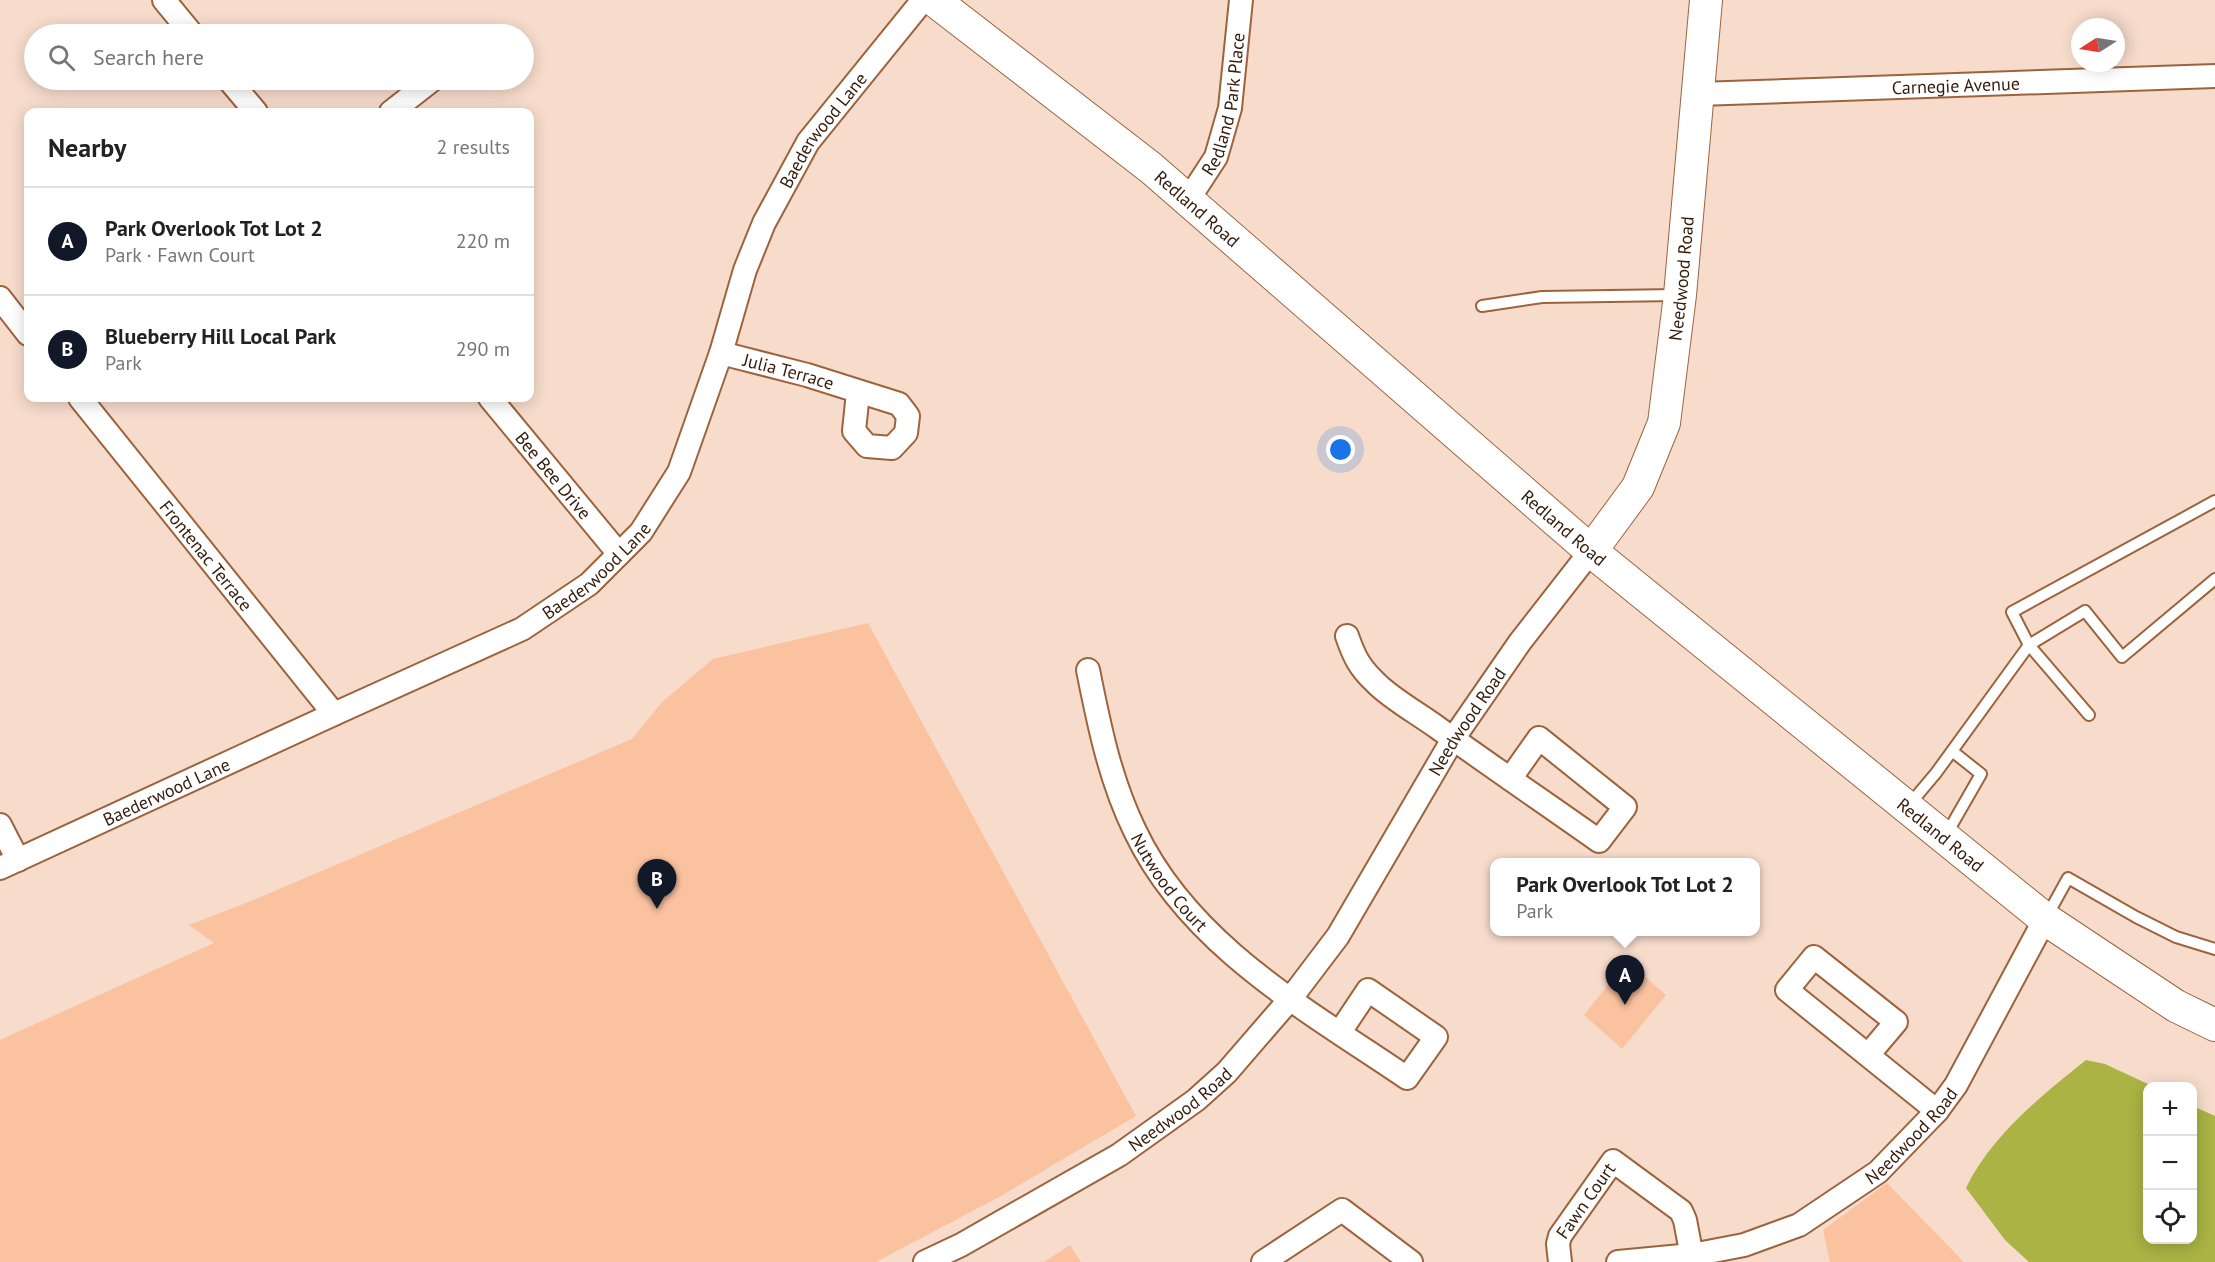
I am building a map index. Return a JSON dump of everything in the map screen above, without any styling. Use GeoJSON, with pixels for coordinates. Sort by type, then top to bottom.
{"type":"FeatureCollection","features":[{"type":"Feature","properties":{"kind":"main road","name":"Redland Road"},"geometry":{"type":"LineString","coordinates":[[934,0],[1150,168],[1591,551],[2045,919],[2176,1006],[2215,1025]]}},
{"type":"Feature","properties":{"kind":"main road","name":"Needwood Road"},"geometry":{"type":"LineString","coordinates":[[1591,551],[1638,487],[1664,423],[1680,295],[1706,0]]}},
{"type":"Feature","properties":{"kind":"street"},"geometry":{"type":"LineString","coordinates":[[164,0],[184,24]]}},
{"type":"Feature","properties":{"kind":"street","name":"Baederwood Lane"},"geometry":{"type":"LineString","coordinates":[[9,864],[522,629],[589,584],[641,532],[679,472],[721,352],[745,270],[764,223],[808,142],[923,0]]}},
{"type":"Feature","properties":{"kind":"street","name":"Redland Park Place"},"geometry":{"type":"LineString","coordinates":[[1188,200],[1216,157],[1230,108],[1241,0]]}},
{"type":"Feature","properties":{"kind":"street","name":"Carnegie Avenue"},"geometry":{"type":"LineString","coordinates":[[1698,94],[2215,76]]}},
{"type":"Feature","properties":{"kind":"street"},"geometry":{"type":"LineString","coordinates":[[237,90],[253,108]]}},
{"type":"Feature","properties":{"kind":"street"},"geometry":{"type":"LineString","coordinates":[[396,108],[419,90]]}},
{"type":"Feature","properties":{"kind":"street"},"geometry":{"type":"LineString","coordinates":[[0,298],[24,329]]}},
{"type":"Feature","properties":{"kind":"street","name":"Julia Terrace"},"geometry":{"type":"LineString","coordinates":[[721,352],[807,375],[858,392]]}},
{"type":"Feature","properties":{"kind":"street","name":"Frontenac Terrace"},"geometry":{"type":"LineString","coordinates":[[83,402],[334,714]]}},
{"type":"Feature","properties":{"kind":"street","name":"Bee Bee Drive"},"geometry":{"type":"LineString","coordinates":[[493,402],[619,554]]}},
{"type":"Feature","properties":{"kind":"street","name":"Needwood Road"},"geometry":{"type":"LineString","coordinates":[[925,1262],[961,1245],[1119,1155],[1196,1100],[1227,1072],[1291,998],[1338,936],[1453,739],[1520,642],[1591,551]]}},
{"type":"Feature","properties":{"kind":"street"},"geometry":{"type":"LineString","coordinates":[[1347,636],[1354,657],[1376,684],[1453,739],[1510,779],[1599,841],[1626,807],[1539,738],[1510,779]]}},
{"type":"Feature","properties":{"kind":"street","name":"Nutwood Court"},"geometry":{"type":"LineString","coordinates":[[1088,670],[1103,742],[1117,787],[1135,831],[1155,868],[1202,927],[1243,962],[1340,1032]]}},
{"type":"Feature","properties":{"kind":"street"},"geometry":{"type":"LineString","coordinates":[[0,825],[9,864]]}},
{"type":"Feature","properties":{"kind":"street","name":"Needwood Road"},"geometry":{"type":"LineString","coordinates":[[1618,1262],[1693,1259],[1744,1245],[1799,1225],[1878,1172],[1936,1111],[1956,1085],[2045,919]]}},
{"type":"Feature","properties":{"kind":"street"},"geometry":{"type":"LineString","coordinates":[[1868,1055],[1896,1022],[1814,957],[1787,990],[1936,1111]]}},
{"type":"Feature","properties":{"kind":"street","name":"Fawn Court"},"geometry":{"type":"LineString","coordinates":[[1560,1262],[1557,1244],[1560,1236],[1613,1161],[1681,1211],[1693,1259]]}},
{"type":"Feature","properties":{"kind":"street"},"geometry":{"type":"LineString","coordinates":[[1263,1262],[1342,1210],[1400,1259]]}},
{"type":"Feature","properties":{"kind":"lane"},"geometry":{"type":"LineString","coordinates":[[1482,306],[1542,297],[1680,295]]}},
{"type":"Feature","properties":{"kind":"lane"},"geometry":{"type":"LineString","coordinates":[[2089,715],[2029,645],[2012,612],[2215,501]]}},
{"type":"Feature","properties":{"kind":"lane"},"geometry":{"type":"LineString","coordinates":[[1907,807],[1952,751],[2029,645],[2085,610],[2122,657],[2215,579]]}},
{"type":"Feature","properties":{"kind":"lane"},"geometry":{"type":"LineString","coordinates":[[1944,837],[1981,774],[1952,751]]}},
{"type":"Feature","properties":{"kind":"lane"},"geometry":{"type":"LineString","coordinates":[[2045,919],[2068,878],[2176,937],[2215,948]]}},
{"type":"Feature","properties":{"kind":"shaded area"},"geometry":{"type":"Polygon","coordinates":[[[868,623],[1136,1116],[999,1197],[876,1262],[0,1262],[0,1040],[214,943],[189,925],[251,901],[632,739],[662,702],[713,659],[868,623]]]}},
{"type":"Feature","properties":{"kind":"shaded area"},"geometry":{"type":"Polygon","coordinates":[[[1627,961],[1666,995],[1622,1049],[1584,1015],[1627,961]]]}},
{"type":"Feature","properties":{"kind":"shaded area"},"geometry":{"type":"Polygon","coordinates":[[[2086,1060],[2105,1064],[2143,1082],[2143,1244],[2197,1244],[2197,1108],[2215,1116],[2215,1262],[2029,1262],[2005,1240],[1966,1188],[1989,1151],[2003,1134],[2052,1087],[2086,1060]]]}},
{"type":"Feature","properties":{"kind":"shaded area"},"geometry":{"type":"Polygon","coordinates":[[[1887,1183],[1964,1262],[1830,1262],[1823,1230],[1887,1183]]]}},
{"type":"Feature","properties":{"kind":"shaded area"},"geometry":{"type":"Polygon","coordinates":[[[1070,1245],[1081,1262],[1044,1262],[1070,1245]]]}},
{"type":"Feature","properties":{"kind":"place","name":"Blueberry Hill Local Park"},"geometry":{"type":"Point","coordinates":[657,909]}},
{"type":"Feature","properties":{"kind":"place","name":"Park Overlook Tot Lot 2"},"geometry":{"type":"Point","coordinates":[1625,1005]}}]}
